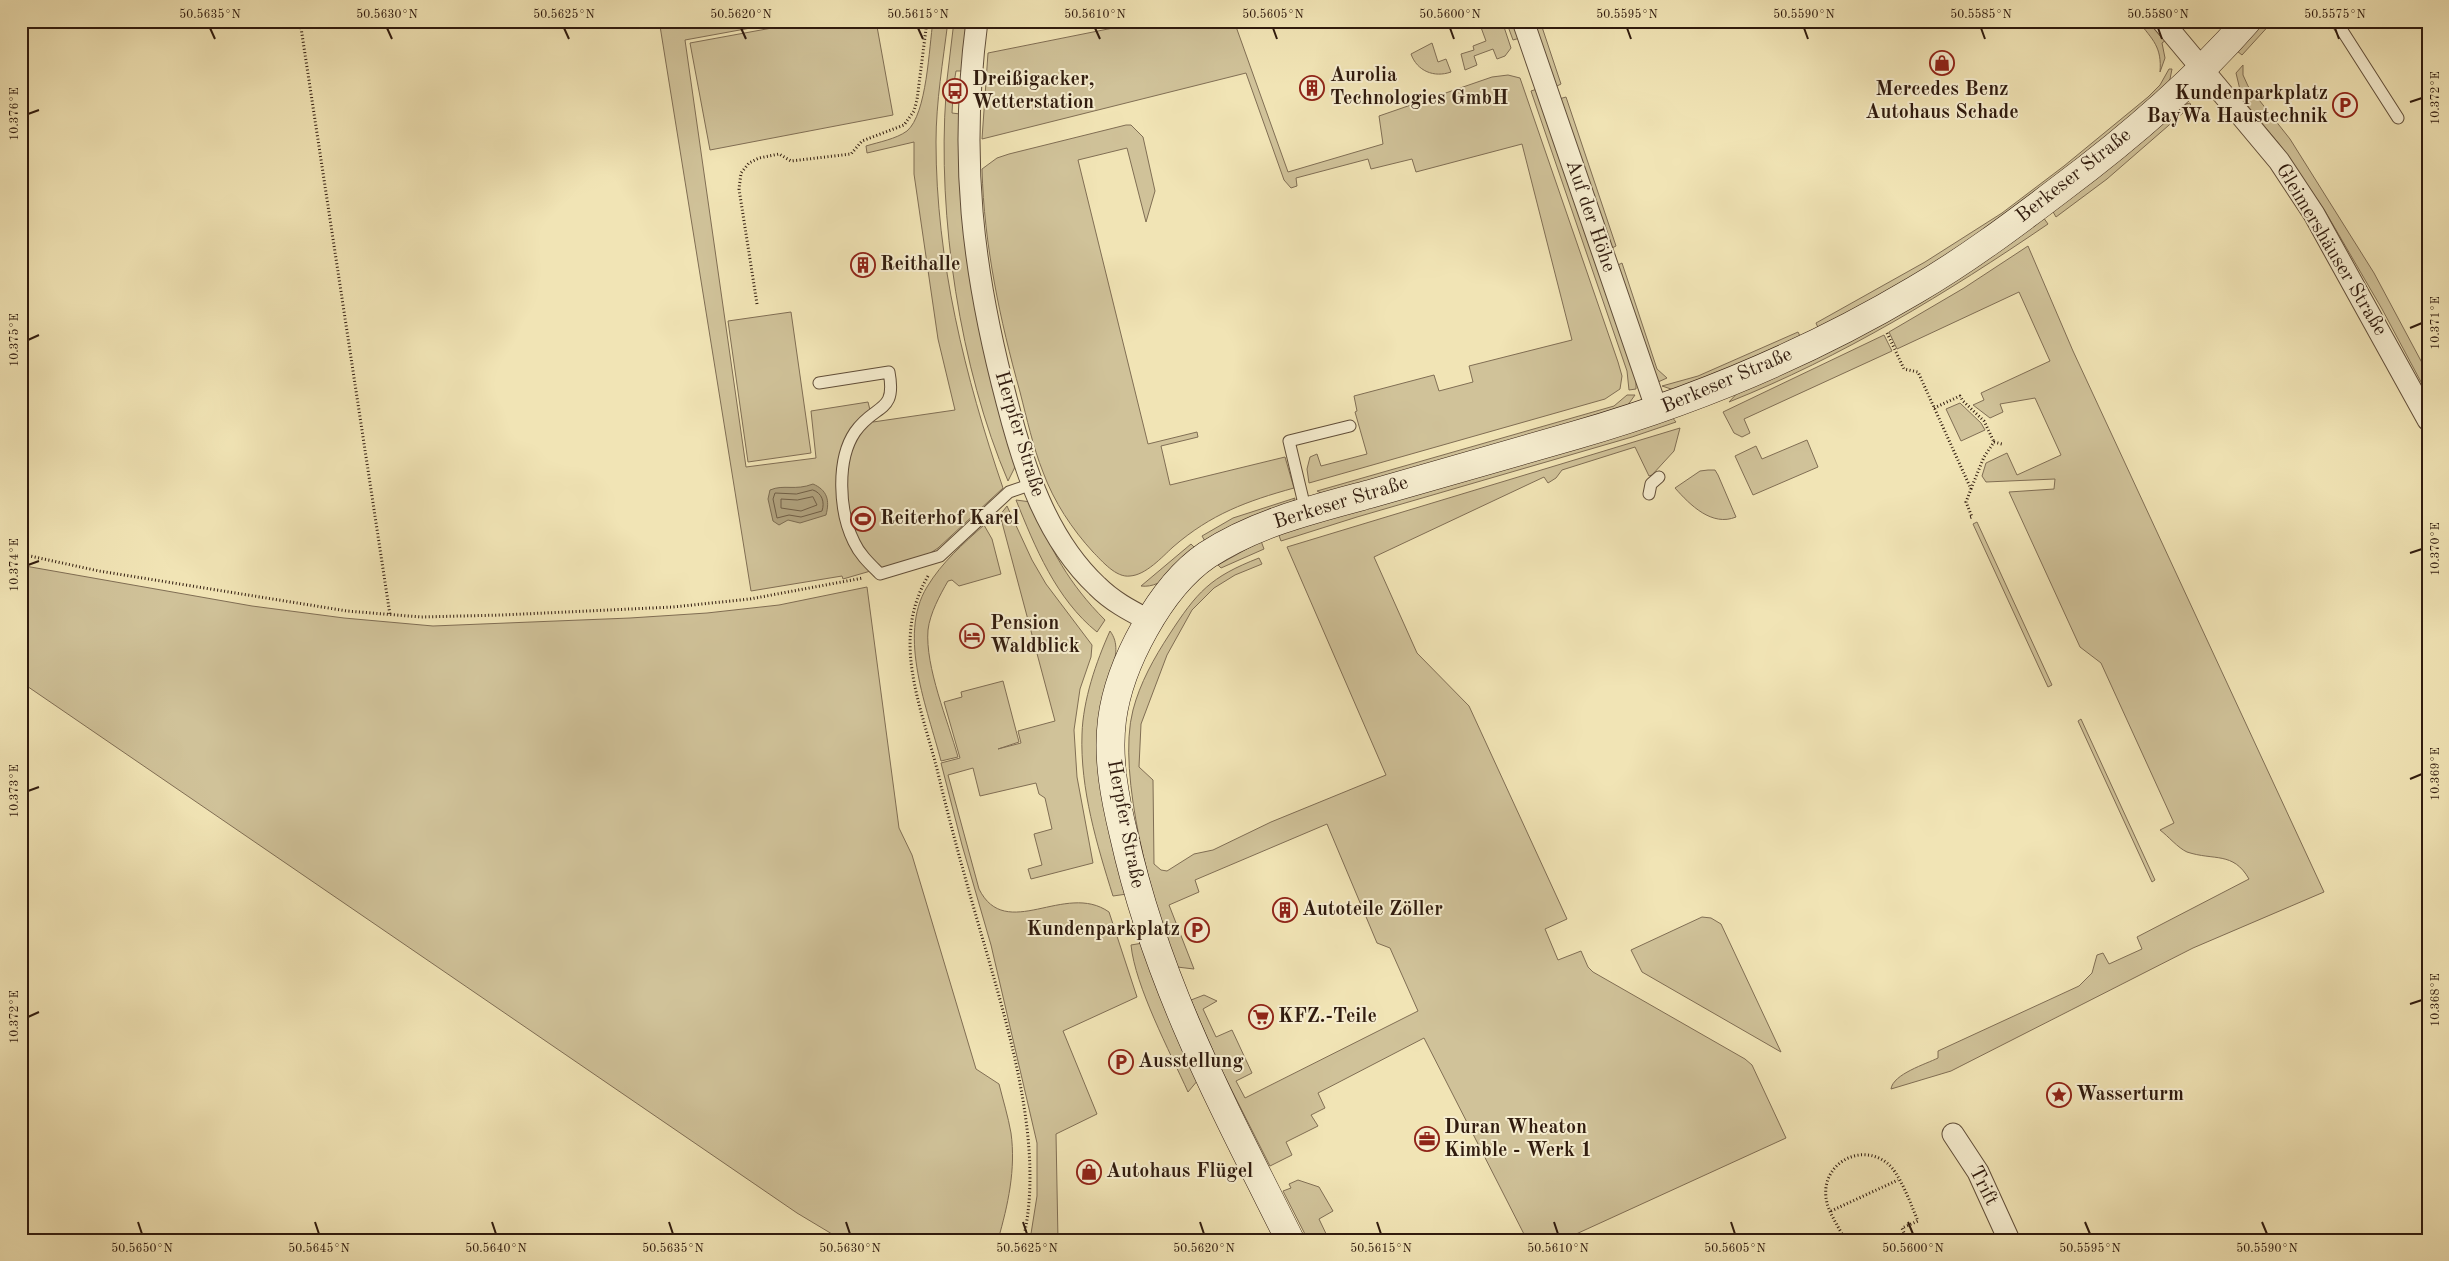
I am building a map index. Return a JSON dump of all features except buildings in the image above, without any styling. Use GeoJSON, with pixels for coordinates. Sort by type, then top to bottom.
{"type":"FeatureCollection","features":[{"type":"Feature","properties":{"kind":"main road","name":"Berkeser Straße"},"geometry":{"type":"LineString","coordinates":[[1150,621],[1176,584],[1207,556],[1257,529],[1306,512],[1657,410],[1784,358],[1872,314],[1919,288],[2013,224],[2077,176],[2145,120],[2202,68],[2247,21]]}},
{"type":"Feature","properties":{"kind":"main road","name":"Herpfer Straße"},"geometry":{"type":"LineString","coordinates":[[1150,621],[1131,656],[1116,698],[1111,724],[1113,781],[1129,859],[1158,957],[1191,1039],[1290,1240]]}},
{"type":"Feature","properties":{"kind":"street","name":"Herpfer Straße"},"geometry":{"type":"LineString","coordinates":[[977,21],[968,121],[973,236],[978,274],[996,363],[1032,484],[1051,524],[1079,566],[1096,586],[1117,604],[1150,621]]}},
{"type":"Feature","properties":{"kind":"street","name":"Auf der Höhe"},"geometry":{"type":"LineString","coordinates":[[1523,21],[1657,410]]}},
{"type":"Feature","properties":{"kind":"street","name":"Gleimershäuser Straße"},"geometry":{"type":"LineString","coordinates":[[2162,21],[2279,161],[2314,214],[2428,420]]}},
{"type":"Feature","properties":{"kind":"street","name":"Trift"},"geometry":{"type":"LineString","coordinates":[[1953,1134],[1978,1172],[2009,1240]]}},
{"type":"Feature","properties":{"kind":"lane"},"geometry":{"type":"LineString","coordinates":[[2336,21],[2398,118]]}},
{"type":"Feature","properties":{"kind":"lane"},"geometry":{"type":"LineString","coordinates":[[819,383],[890,372],[893,390],[888,403],[866,418],[855,432],[846,447],[842,468],[843,495],[854,541],[862,556],[880,574],[940,556],[1009,492],[1032,484]]}},
{"type":"Feature","properties":{"kind":"lane"},"geometry":{"type":"LineString","coordinates":[[1306,512],[1289,441],[1350,426]]}},
{"type":"Feature","properties":{"kind":"lane"},"geometry":{"type":"LineString","coordinates":[[1649,494],[1651,484],[1659,477]]}},
{"type":"Feature","properties":{"kind":"path"},"geometry":{"type":"LineString","coordinates":[[300,21],[390,615]]}},
{"type":"Feature","properties":{"kind":"path"},"geometry":{"type":"LineString","coordinates":[[757,304],[739,189],[741,173],[749,164],[780,154],[791,162],[851,154],[862,141],[904,125],[914,111],[917,100],[927,21]]}},
{"type":"Feature","properties":{"kind":"path"},"geometry":{"type":"LineString","coordinates":[[1885,330],[1904,369],[1918,372],[1971,490]]}},
{"type":"Feature","properties":{"kind":"path"},"geometry":{"type":"LineString","coordinates":[[1934,408],[1960,396],[1984,421],[1994,442]]}},
{"type":"Feature","properties":{"kind":"path"},"geometry":{"type":"LineString","coordinates":[[1994,442],[2002,444]]}},
{"type":"Feature","properties":{"kind":"path"},"geometry":{"type":"LineString","coordinates":[[1969,518],[1972,517],[1966,502],[1984,457],[1994,442]]}},
{"type":"Feature","properties":{"kind":"path"},"geometry":{"type":"LineString","coordinates":[[21,554],[108,572],[347,611],[421,617],[502,615],[673,606],[790,592],[880,574]]}},
{"type":"Feature","properties":{"kind":"path"},"geometry":{"type":"LineString","coordinates":[[940,556],[916,598],[911,620],[911,665],[956,848],[999,997],[1026,1120],[1030,1150],[1030,1186],[1028,1220],[1024,1240]]}},
{"type":"Feature","properties":{"kind":"path"},"geometry":{"type":"LineString","coordinates":[[1845,1240],[1826,1197],[1829,1180],[1839,1163],[1856,1155],[1877,1158],[1887,1163],[1898,1180],[1918,1221],[1902,1228],[1906,1240]]}},
{"type":"Feature","properties":{"kind":"path"},"geometry":{"type":"LineString","coordinates":[[1831,1210],[1898,1180]]}},
{"type":"Feature","properties":{"kind":"shaded area"},"geometry":{"type":"Polygon","coordinates":[[[684,21],[789,21],[685,40],[746,467],[816,458],[811,411],[868,402],[873,422],[955,410],[938,339],[914,174],[914,142],[867,153],[866,146],[903,134],[914,122],[923,96],[933,21],[948,21],[936,127],[937,186],[941,230],[955,318],[965,361],[976,404],[1003,488],[938,548],[929,554],[843,579],[842,576],[751,591],[660,26],[684,21]]]}},
{"type":"Feature","properties":{"kind":"shaded area"},"geometry":{"type":"Polygon","coordinates":[[[810,21],[876,21],[893,115],[710,150],[690,43],[810,21]]]}},
{"type":"Feature","properties":{"kind":"shaded area"},"geometry":{"type":"Polygon","coordinates":[[[954,21],[968,21],[963,71],[956,71],[953,89],[946,88],[954,21]]]}},
{"type":"Feature","properties":{"kind":"shaded area"},"geometry":{"type":"Polygon","coordinates":[[[1148,21],[1234,21],[1288,172],[1383,144],[1379,116],[1492,77],[1508,75],[1520,78],[1618,362],[1622,376],[1620,389],[1605,399],[1309,483],[1307,469],[1310,457],[1317,454],[1321,466],[1367,454],[1355,412],[1357,411],[1354,396],[1434,375],[1439,391],[1473,382],[1469,366],[1572,340],[1522,144],[1416,172],[1412,159],[1371,169],[1368,159],[1296,178],[1297,186],[1291,188],[1284,180],[1246,73],[982,139],[988,53],[1148,21]]]}},
{"type":"Feature","properties":{"kind":"shaded area"},"geometry":{"type":"Polygon","coordinates":[[[1464,21],[1502,21],[1511,48],[1505,56],[1497,59],[1493,49],[1474,56],[1477,65],[1465,70],[1461,54],[1474,50],[1473,46],[1486,41],[1479,22],[1466,26],[1464,21]]]}},
{"type":"Feature","properties":{"kind":"shaded area"},"geometry":{"type":"Polygon","coordinates":[[[1506,21],[1514,21],[1520,38],[1513,40],[1506,21]]]}},
{"type":"Feature","properties":{"kind":"shaded area"},"geometry":{"type":"Polygon","coordinates":[[[1532,21],[1540,21],[1561,84],[1555,87],[1532,21]]]}},
{"type":"Feature","properties":{"kind":"shaded area"},"geometry":{"type":"Polygon","coordinates":[[[2138,21],[2150,21],[2166,40],[2162,43],[2165,58],[2160,72],[2158,50],[2138,21]]]}},
{"type":"Feature","properties":{"kind":"shaded area"},"geometry":{"type":"Polygon","coordinates":[[[2263,21],[2273,21],[2242,55],[2237,51],[2263,21]]]}},
{"type":"Feature","properties":{"kind":"shaded area"},"geometry":{"type":"Polygon","coordinates":[[[1432,43],[1438,62],[1446,59],[1451,72],[1438,74],[1427,72],[1417,65],[1411,54],[1432,43]]]}},
{"type":"Feature","properties":{"kind":"shaded area"},"geometry":{"type":"Polygon","coordinates":[[[2243,65],[2243,75],[2248,86],[2290,139],[2374,273],[2428,374],[2428,395],[2382,309],[2325,211],[2280,145],[2247,105],[2241,94],[2236,73],[2243,65]]]}},
{"type":"Feature","properties":{"kind":"shaded area"},"geometry":{"type":"Polygon","coordinates":[[[2169,69],[2172,69],[2170,79],[2158,98],[1967,245],[1819,330],[1816,323],[1925,262],[2002,213],[2064,166],[2148,97],[2160,85],[2169,69]]]}},
{"type":"Feature","properties":{"kind":"shaded area"},"geometry":{"type":"Polygon","coordinates":[[[1537,89],[1636,379],[1636,389],[1629,390],[1627,371],[1531,91],[1537,89]]]}},
{"type":"Feature","properties":{"kind":"shaded area"},"geometry":{"type":"Polygon","coordinates":[[[946,94],[953,95],[952,113],[960,114],[1016,465],[1008,481],[991,437],[977,390],[965,342],[956,291],[949,241],[945,190],[944,141],[946,94]]]}},
{"type":"Feature","properties":{"kind":"shaded area"},"geometry":{"type":"Polygon","coordinates":[[[1566,97],[1616,246],[1610,249],[1559,99],[1566,97]]]}},
{"type":"Feature","properties":{"kind":"shaded area"},"geometry":{"type":"Polygon","coordinates":[[[2190,103],[2191,106],[2107,179],[2056,217],[2052,210],[2182,105],[2190,103]]]}},
{"type":"Feature","properties":{"kind":"shaded area"},"geometry":{"type":"Polygon","coordinates":[[[1131,125],[1143,137],[1155,191],[1146,222],[1127,148],[1078,160],[1148,444],[1197,432],[1198,437],[1161,446],[1170,485],[1285,457],[1294,488],[1261,498],[1216,517],[1187,536],[1148,569],[1130,576],[1115,572],[1110,568],[1078,534],[1058,504],[1039,462],[1013,365],[994,282],[986,226],[982,169],[997,158],[1009,154],[1131,125]]]}},
{"type":"Feature","properties":{"kind":"shaded area"},"geometry":{"type":"Polygon","coordinates":[[[2043,217],[2048,224],[1971,275],[1893,322],[1812,365],[1729,402],[1741,389],[2043,217]]]}},
{"type":"Feature","properties":{"kind":"shaded area"},"geometry":{"type":"Polygon","coordinates":[[[2028,246],[2073,351],[2324,892],[2193,948],[1951,1071],[1891,1089],[1897,1079],[1904,1074],[1938,1058],[1938,1051],[2079,986],[2092,973],[2097,955],[2103,953],[2109,964],[2142,949],[2137,937],[2249,879],[2236,864],[2222,858],[2187,852],[2160,830],[2174,823],[2101,663],[2080,647],[2009,492],[2054,489],[2055,479],[1986,482],[1982,476],[1986,463],[2007,453],[2017,475],[2061,455],[2035,398],[2000,404],[2003,412],[1990,418],[1973,405],[1984,400],[1981,393],[2050,361],[2019,292],[1897,349],[1889,332],[1964,288],[2028,246]]]}},
{"type":"Feature","properties":{"kind":"shaded area"},"geometry":{"type":"Polygon","coordinates":[[[1622,263],[1657,369],[1667,378],[1658,382],[1616,266],[1622,263]]]}},
{"type":"Feature","properties":{"kind":"shaded area"},"geometry":{"type":"Polygon","coordinates":[[[791,312],[811,453],[748,462],[728,321],[791,312]]]}},
{"type":"Feature","properties":{"kind":"shaded area"},"geometry":{"type":"Polygon","coordinates":[[[1798,332],[1802,340],[1674,390],[1662,386],[1698,376],[1798,332]]]}},
{"type":"Feature","properties":{"kind":"shaded area"},"geometry":{"type":"Polygon","coordinates":[[[1884,335],[1892,351],[1744,419],[1750,433],[1742,437],[1734,433],[1723,412],[1884,335]]]}},
{"type":"Feature","properties":{"kind":"shaded area"},"geometry":{"type":"Polygon","coordinates":[[[1627,395],[1635,395],[1625,409],[1326,496],[1317,491],[1614,406],[1627,395]]]}},
{"type":"Feature","properties":{"kind":"shaded area"},"geometry":{"type":"Polygon","coordinates":[[[1960,403],[1981,423],[1985,430],[1961,441],[1946,409],[1960,403]]]}},
{"type":"Feature","properties":{"kind":"shaded area"},"geometry":{"type":"Polygon","coordinates":[[[1671,416],[1676,422],[1632,437],[1281,541],[1278,533],[1671,416]]]}},
{"type":"Feature","properties":{"kind":"shaded area"},"geometry":{"type":"Polygon","coordinates":[[[1680,428],[1674,451],[1652,475],[1649,476],[1635,447],[1562,470],[1556,478],[1548,483],[1544,477],[1374,557],[1417,653],[1469,706],[1567,919],[1545,929],[1558,960],[1581,951],[1588,967],[1593,972],[1745,1059],[1752,1065],[1786,1138],[1563,1240],[1527,1240],[1424,1038],[1318,1093],[1325,1108],[1311,1115],[1318,1126],[1286,1142],[1292,1155],[1270,1166],[1219,1065],[1191,1000],[1204,995],[1217,1001],[1203,1009],[1216,1037],[1232,1030],[1252,1073],[1236,1081],[1245,1098],[1418,1011],[1390,948],[1377,943],[1327,824],[1195,880],[1199,892],[1169,905],[1194,969],[1177,967],[1148,875],[1133,803],[1129,768],[1129,737],[1133,710],[1139,690],[1163,644],[1188,608],[1216,579],[1259,558],[1262,564],[1235,575],[1214,588],[1192,610],[1167,655],[1141,724],[1139,767],[1153,780],[1154,864],[1161,870],[1167,871],[1194,854],[1213,850],[1271,822],[1386,775],[1287,547],[1680,428]]]}},
{"type":"Feature","properties":{"kind":"shaded area"},"geometry":{"type":"Polygon","coordinates":[[[1807,440],[1818,467],[1753,495],[1735,456],[1756,446],[1762,459],[1807,440]]]}},
{"type":"Feature","properties":{"kind":"shaded area"},"geometry":{"type":"Polygon","coordinates":[[[1715,470],[1718,475],[1736,517],[1718,519],[1710,517],[1687,501],[1675,488],[1700,471],[1715,470]]]}},
{"type":"Feature","properties":{"kind":"shaded area"},"geometry":{"type":"Polygon","coordinates":[[[1295,498],[1290,508],[1206,543],[1202,536],[1233,518],[1295,498]]]}},
{"type":"Feature","properties":{"kind":"shaded area"},"geometry":{"type":"Polygon","coordinates":[[[1016,500],[1031,502],[1062,565],[1081,593],[1105,620],[1097,632],[1083,619],[1058,588],[1039,554],[1016,500]]]}},
{"type":"Feature","properties":{"kind":"shaded area"},"geometry":{"type":"Polygon","coordinates":[[[1007,506],[1032,560],[1046,584],[1092,645],[1091,657],[1080,689],[1074,730],[1077,777],[1093,863],[1031,879],[1028,869],[1042,865],[1034,834],[1052,829],[1045,798],[1039,794],[1036,783],[980,796],[973,768],[948,775],[979,889],[991,904],[1005,911],[1020,912],[1074,903],[1092,904],[1109,912],[1137,997],[1063,1031],[1097,1114],[1056,1134],[1058,1240],[1030,1240],[1037,1196],[1037,1143],[991,945],[941,763],[960,758],[944,702],[962,697],[961,692],[1003,681],[1019,742],[998,749],[1021,743],[1018,731],[1055,721],[1000,515],[1007,506]]]}},
{"type":"Feature","properties":{"kind":"shaded area"},"geometry":{"type":"Polygon","coordinates":[[[1977,522],[2052,685],[2048,687],[1973,524],[1977,522]]]}},
{"type":"Feature","properties":{"kind":"shaded area"},"geometry":{"type":"Polygon","coordinates":[[[984,525],[992,539],[1001,574],[959,586],[952,580],[948,581],[936,604],[929,624],[928,645],[930,660],[938,694],[958,757],[941,761],[918,673],[915,628],[918,606],[927,587],[939,569],[984,525]]]}},
{"type":"Feature","properties":{"kind":"shaded area"},"geometry":{"type":"Polygon","coordinates":[[[1261,541],[1264,549],[1221,568],[1218,565],[1261,541]]]}},
{"type":"Feature","properties":{"kind":"shaded area"},"geometry":{"type":"Polygon","coordinates":[[[1191,544],[1197,550],[1172,574],[1157,583],[1141,586],[1191,544]]]}},
{"type":"Feature","properties":{"kind":"shaded area"},"geometry":{"type":"Polygon","coordinates":[[[25,566],[252,606],[344,618],[433,626],[707,613],[779,605],[867,587],[899,828],[912,855],[976,1069],[999,1084],[1010,1127],[1012,1173],[1008,1200],[998,1240],[842,1240],[797,1213],[21,682],[21,569],[25,566]]]}},
{"type":"Feature","properties":{"kind":"shaded area"},"geometry":{"type":"Polygon","coordinates":[[[1110,631],[1116,645],[1112,670],[1127,894],[1113,896],[1091,816],[1082,755],[1085,708],[1095,668],[1110,631]]]}},
{"type":"Feature","properties":{"kind":"shaded area"},"geometry":{"type":"Polygon","coordinates":[[[2081,719],[2155,880],[2152,882],[2078,721],[2081,719]]]}},
{"type":"Feature","properties":{"kind":"shaded area"},"geometry":{"type":"Polygon","coordinates":[[[1702,917],[1711,918],[1721,924],[1781,1052],[1642,972],[1631,950],[1702,917]]]}},
{"type":"Feature","properties":{"kind":"shaded area"},"geometry":{"type":"Polygon","coordinates":[[[1143,943],[1198,1080],[1188,1092],[1154,1019],[1139,980],[1131,945],[1143,943]]]}},
{"type":"Feature","properties":{"kind":"shaded area"},"geometry":{"type":"Polygon","coordinates":[[[1298,1180],[1319,1187],[1333,1211],[1319,1219],[1329,1240],[1308,1240],[1283,1191],[1291,1188],[1289,1184],[1298,1180]]]}},
{"type":"Feature","properties":{"kind":"water"},"geometry":{"type":"Polygon","coordinates":[[[813,484],[822,489],[826,496],[828,505],[826,515],[800,523],[788,520],[779,525],[773,521],[768,499],[770,490],[813,484]]]}},
{"type":"Feature","properties":{"kind":"place","name":"Mercedes Benz Autohaus Schade"},"geometry":{"type":"Point","coordinates":[1942,63]}},
{"type":"Feature","properties":{"kind":"place","name":"Aurolia Technologies GmbH"},"geometry":{"type":"Point","coordinates":[1312,88]}},
{"type":"Feature","properties":{"kind":"place","name":"Dreißigacker, Wetterstation"},"geometry":{"type":"Point","coordinates":[955,91]}},
{"type":"Feature","properties":{"kind":"place","name":"Kundenparkplatz BayWa Haustechnik"},"geometry":{"type":"Point","coordinates":[2345,105]}},
{"type":"Feature","properties":{"kind":"place","name":"Reithalle"},"geometry":{"type":"Point","coordinates":[863,265]}},
{"type":"Feature","properties":{"kind":"place","name":"Reiterhof Karel"},"geometry":{"type":"Point","coordinates":[863,519]}},
{"type":"Feature","properties":{"kind":"place","name":"Pension Waldblick"},"geometry":{"type":"Point","coordinates":[972,636]}},
{"type":"Feature","properties":{"kind":"place","name":"Autoteile Zöller"},"geometry":{"type":"Point","coordinates":[1285,910]}},
{"type":"Feature","properties":{"kind":"place","name":"Kundenparkplatz"},"geometry":{"type":"Point","coordinates":[1197,930]}},
{"type":"Feature","properties":{"kind":"place","name":"KFZ.-Teile"},"geometry":{"type":"Point","coordinates":[1261,1017]}},
{"type":"Feature","properties":{"kind":"place","name":"Ausstellung"},"geometry":{"type":"Point","coordinates":[1121,1062]}},
{"type":"Feature","properties":{"kind":"place","name":"Wasserturm"},"geometry":{"type":"Point","coordinates":[2059,1095]}},
{"type":"Feature","properties":{"kind":"place","name":"Duran Wheaton Kimble - Werk 1"},"geometry":{"type":"Point","coordinates":[1427,1139]}},
{"type":"Feature","properties":{"kind":"place","name":"Autohaus Flügel"},"geometry":{"type":"Point","coordinates":[1089,1172]}}]}
